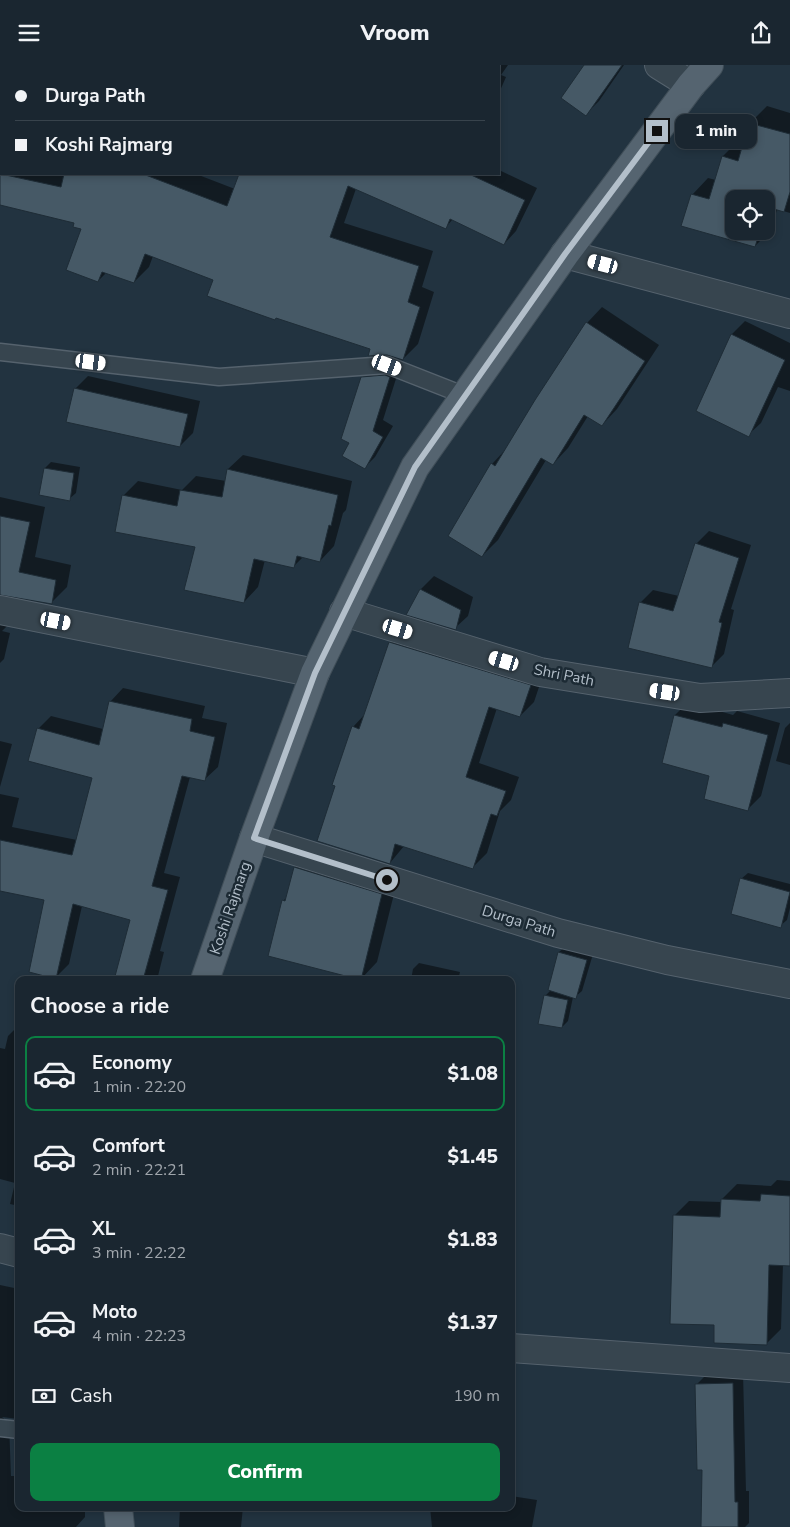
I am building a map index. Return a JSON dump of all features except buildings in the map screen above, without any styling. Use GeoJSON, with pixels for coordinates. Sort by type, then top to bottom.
{"type":"FeatureCollection","features":[{"type":"Feature","properties":{"kind":"main road","name":"Koshi Rajmarg"},"geometry":{"type":"LineString","coordinates":[[206,976],[254,838],[315,673],[415,467],[565,254],[691,85],[709,65]]}},
{"type":"Feature","properties":{"kind":"main road"},"geometry":{"type":"LineString","coordinates":[[118,1511],[120,1527]]}},
{"type":"Feature","properties":{"kind":"street"},"geometry":{"type":"LineString","coordinates":[[659,65],[691,85]]}},
{"type":"Feature","properties":{"kind":"street"},"geometry":{"type":"LineString","coordinates":[[565,254],[790,314]]}},
{"type":"Feature","properties":{"kind":"street"},"geometry":{"type":"LineString","coordinates":[[0,610],[315,673]]}},
{"type":"Feature","properties":{"kind":"street","name":"Shri Path"},"geometry":{"type":"LineString","coordinates":[[344,612],[540,672],[700,698],[790,693]]}},
{"type":"Feature","properties":{"kind":"street","name":"Durga Path"},"geometry":{"type":"LineString","coordinates":[[254,838],[558,933],[668,960],[790,984]]}},
{"type":"Feature","properties":{"kind":"street"},"geometry":{"type":"LineString","coordinates":[[0,1248],[15,1252]]}},
{"type":"Feature","properties":{"kind":"street"},"geometry":{"type":"LineString","coordinates":[[515,1348],[790,1368]]}},
{"type":"Feature","properties":{"kind":"lane"},"geometry":{"type":"LineString","coordinates":[[0,351],[219,377],[387,365],[466,396]]}},
{"type":"Feature","properties":{"kind":"lane"},"geometry":{"type":"LineString","coordinates":[[0,1428],[15,1430]]}},
{"type":"Feature","properties":{"kind":"route"},"geometry":{"type":"LineString","coordinates":[[387,880],[254,838],[315,673],[415,467],[565,254],[657,131]]}}]}
